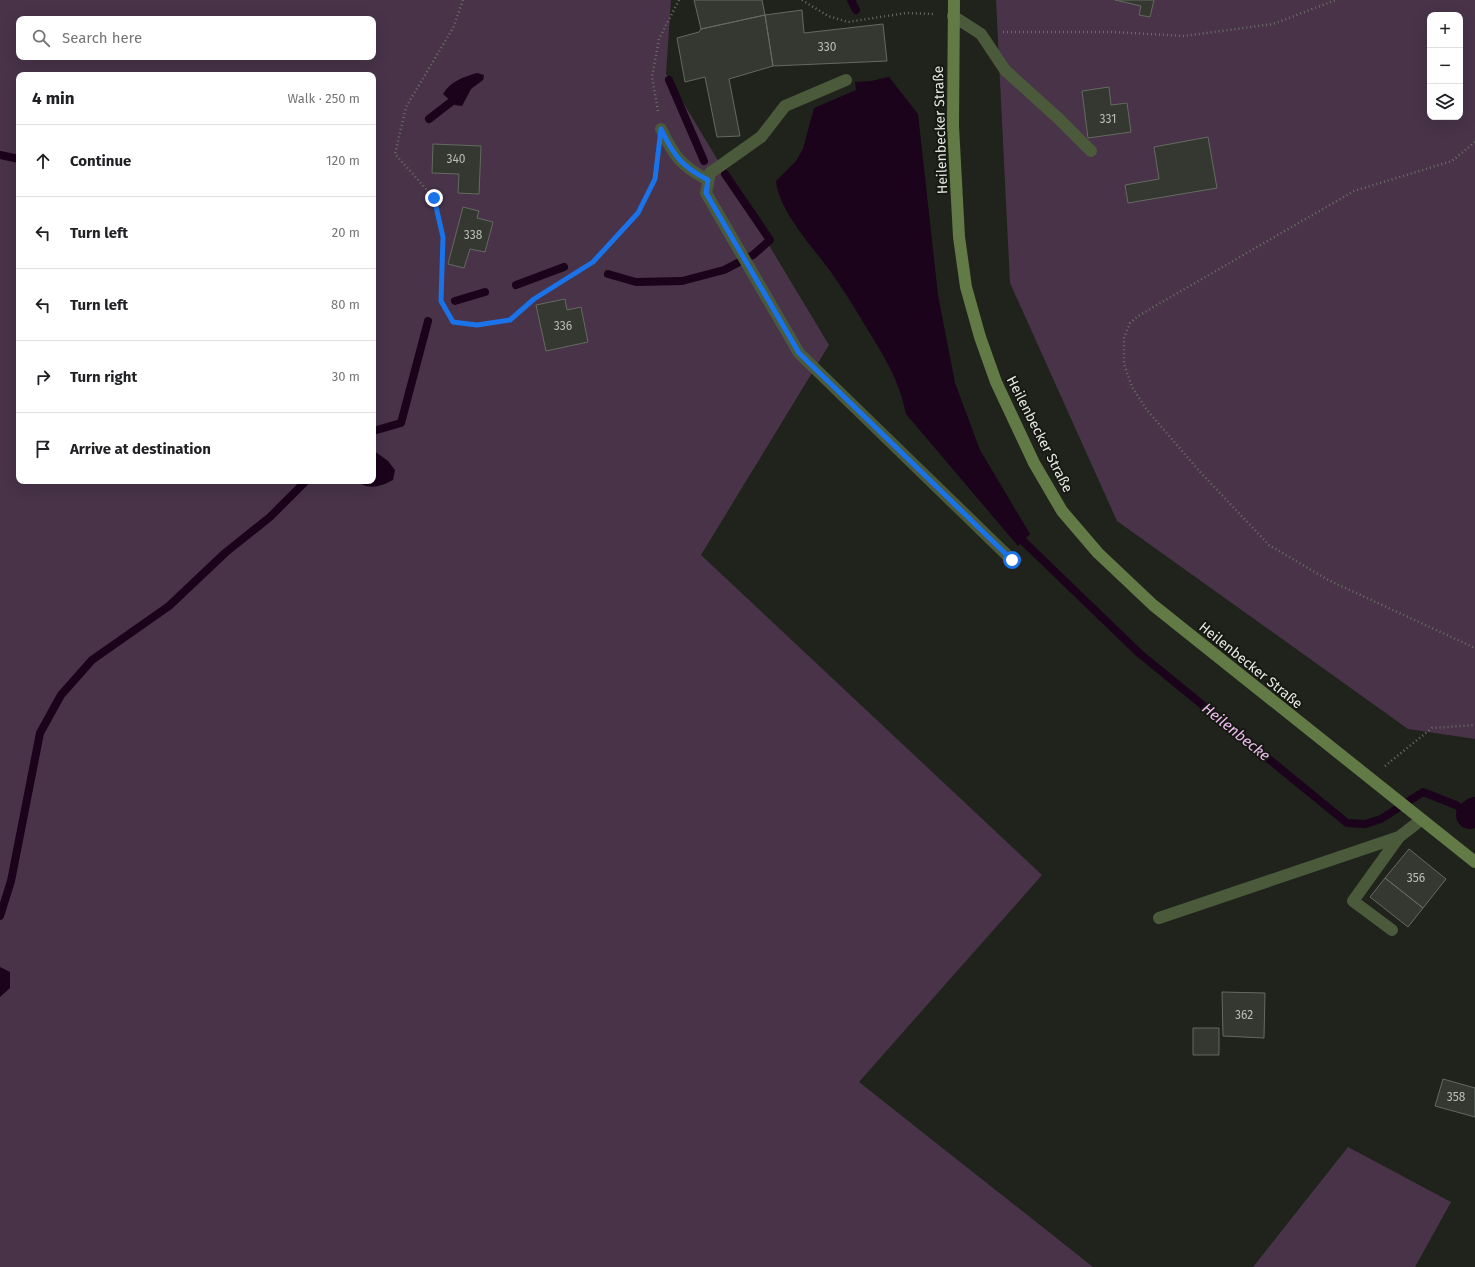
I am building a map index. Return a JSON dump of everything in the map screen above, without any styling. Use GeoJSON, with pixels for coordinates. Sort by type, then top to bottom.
{"type":"FeatureCollection","features":[{"type":"Feature","properties":{"kind":"main road","name":"Heilenbecker Straße"},"geometry":{"type":"LineString","coordinates":[[954,0],[955,163],[959,237],[966,287],[980,338],[996,382],[1034,463],[1062,511],[1098,553],[1159,610],[1475,862]]}},
{"type":"Feature","properties":{"kind":"lane"},"geometry":{"type":"LineString","coordinates":[[953,16],[981,34],[1005,70],[1059,119],[1091,152]]}},
{"type":"Feature","properties":{"kind":"lane"},"geometry":{"type":"LineString","coordinates":[[846,80],[785,106],[761,137],[710,173],[706,193],[799,353],[1012,560]]}},
{"type":"Feature","properties":{"kind":"lane"},"geometry":{"type":"LineString","coordinates":[[661,129],[671,149],[689,170],[708,180]]}},
{"type":"Feature","properties":{"kind":"lane"},"geometry":{"type":"LineString","coordinates":[[1392,930],[1353,902],[1399,838],[1419,818]]}},
{"type":"Feature","properties":{"kind":"lane"},"geometry":{"type":"LineString","coordinates":[[1159,918],[1399,838]]}},
{"type":"Feature","properties":{"kind":"path"},"geometry":{"type":"LineString","coordinates":[[463,0],[453,28],[406,107],[395,154],[434,198],[443,237],[441,301],[453,322],[477,325],[510,320],[534,299],[593,262],[638,213],[655,179],[661,129],[652,77],[659,39],[679,0]]}},
{"type":"Feature","properties":{"kind":"path"},"geometry":{"type":"LineString","coordinates":[[802,0],[828,16],[848,22],[906,13],[953,16]]}},
{"type":"Feature","properties":{"kind":"path"},"geometry":{"type":"LineString","coordinates":[[999,32],[1113,32],[1184,36],[1273,24],[1336,0]]}},
{"type":"Feature","properties":{"kind":"path"},"geometry":{"type":"LineString","coordinates":[[1475,142],[1452,161],[1354,191],[1138,316],[1130,323],[1124,338],[1124,364],[1132,387],[1147,410],[1201,473],[1269,545],[1328,580],[1475,648]]}},
{"type":"Feature","properties":{"kind":"path"},"geometry":{"type":"LineString","coordinates":[[1369,778],[1432,728],[1475,725]]}},
{"type":"Feature","properties":{"kind":"shaded area"},"geometry":{"type":"Polygon","coordinates":[[[0,0],[671,0],[666,74],[829,345],[701,555],[1042,875],[859,1082],[1093,1267],[0,1267],[0,0]]]}},
{"type":"Feature","properties":{"kind":"shaded area"},"geometry":{"type":"Polygon","coordinates":[[[996,0],[1475,0],[1475,739],[1408,729],[1117,521],[1010,283],[996,0]]]}},
{"type":"Feature","properties":{"kind":"shaded area"},"geometry":{"type":"Polygon","coordinates":[[[477,73],[484,75],[483,80],[471,89],[462,106],[455,105],[443,94],[450,86],[462,78],[477,73]]]}},
{"type":"Feature","properties":{"kind":"shaded area"},"geometry":{"type":"Polygon","coordinates":[[[889,77],[918,114],[938,295],[955,383],[980,450],[1030,534],[1018,546],[906,414],[899,389],[883,355],[853,305],[791,219],[779,193],[776,181],[796,161],[803,149],[814,108],[856,90],[855,82],[871,81],[889,77]]]}},
{"type":"Feature","properties":{"kind":"shaded area"},"geometry":{"type":"Polygon","coordinates":[[[376,452],[388,461],[395,470],[393,480],[380,486],[366,486],[362,484],[376,484],[376,452]]]}},
{"type":"Feature","properties":{"kind":"shaded area"},"geometry":{"type":"Polygon","coordinates":[[[0,967],[10,972],[10,988],[0,997],[0,967]]]}},
{"type":"Feature","properties":{"kind":"shaded area"},"geometry":{"type":"Polygon","coordinates":[[[1348,1147],[1451,1202],[1415,1267],[1253,1267],[1348,1147]]]}},
{"type":"Feature","properties":{"kind":"building"},"geometry":{"type":"Polygon","coordinates":[[[694,0],[762,0],[765,15],[701,29],[694,0]]]}},
{"type":"Feature","properties":{"kind":"building"},"geometry":{"type":"Polygon","coordinates":[[[1115,0],[1154,0],[1150,17],[1139,15],[1141,6],[1115,0]]]}},
{"type":"Feature","properties":{"kind":"building"},"geometry":{"type":"Polygon","coordinates":[[[802,10],[804,33],[883,24],[887,61],[773,66],[765,15],[802,10]]]}},
{"type":"Feature","properties":{"kind":"building"},"geometry":{"type":"Polygon","coordinates":[[[765,15],[773,66],[729,79],[740,136],[717,137],[705,77],[685,82],[677,38],[699,32],[701,29],[765,15]]]}},
{"type":"Feature","properties":{"kind":"building"},"geometry":{"type":"Polygon","coordinates":[[[1109,87],[1111,105],[1127,103],[1131,132],[1088,138],[1082,91],[1109,87]]]}},
{"type":"Feature","properties":{"kind":"building"},"geometry":{"type":"Polygon","coordinates":[[[1208,137],[1217,188],[1128,203],[1125,185],[1159,179],[1154,147],[1208,137]]]}},
{"type":"Feature","properties":{"kind":"building"},"geometry":{"type":"Polygon","coordinates":[[[433,144],[481,146],[479,194],[458,193],[459,174],[432,173],[433,144]]]}},
{"type":"Feature","properties":{"kind":"building"},"geometry":{"type":"Polygon","coordinates":[[[463,207],[479,211],[477,218],[493,222],[485,252],[470,249],[464,268],[448,264],[463,207]]]}},
{"type":"Feature","properties":{"kind":"building"},"geometry":{"type":"Polygon","coordinates":[[[565,299],[567,310],[581,307],[588,342],[546,351],[536,305],[565,299]]]}},
{"type":"Feature","properties":{"kind":"building"},"geometry":{"type":"Polygon","coordinates":[[[1409,849],[1446,879],[1423,908],[1385,878],[1409,849]]]}},
{"type":"Feature","properties":{"kind":"building"},"geometry":{"type":"Polygon","coordinates":[[[1385,878],[1423,908],[1408,927],[1370,897],[1385,878]]]}},
{"type":"Feature","properties":{"kind":"building"},"geometry":{"type":"Polygon","coordinates":[[[1222,992],[1265,993],[1264,1038],[1223,1036],[1222,992]]]}},
{"type":"Feature","properties":{"kind":"building"},"geometry":{"type":"Polygon","coordinates":[[[1193,1028],[1219,1028],[1219,1055],[1193,1055],[1193,1028]]]}},
{"type":"Feature","properties":{"kind":"building"},"geometry":{"type":"Polygon","coordinates":[[[1443,1079],[1475,1088],[1475,1117],[1435,1106],[1443,1079]]]}},
{"type":"Feature","properties":{"kind":"waterway","name":"Heilenbecke"},"geometry":{"type":"LineString","coordinates":[[851,0],[856,10]]}},
{"type":"Feature","properties":{"kind":"waterway"},"geometry":{"type":"LineString","coordinates":[[669,80],[704,161]]}},
{"type":"Feature","properties":{"kind":"waterway"},"geometry":{"type":"LineString","coordinates":[[429,119],[451,102]]}},
{"type":"Feature","properties":{"kind":"waterway"},"geometry":{"type":"LineString","coordinates":[[0,155],[16,158]]}},
{"type":"Feature","properties":{"kind":"waterway"},"geometry":{"type":"LineString","coordinates":[[608,274],[636,282],[682,281],[724,270],[753,255],[770,240],[725,174]]}},
{"type":"Feature","properties":{"kind":"waterway"},"geometry":{"type":"LineString","coordinates":[[516,285],[564,267]]}},
{"type":"Feature","properties":{"kind":"waterway"},"geometry":{"type":"LineString","coordinates":[[455,301],[485,292]]}},
{"type":"Feature","properties":{"kind":"waterway"},"geometry":{"type":"LineString","coordinates":[[376,430],[401,423],[428,321]]}},
{"type":"Feature","properties":{"kind":"waterway"},"geometry":{"type":"LineString","coordinates":[[0,916],[11,881],[40,733],[61,695],[92,660],[169,606],[225,553],[270,517],[303,484]]}},
{"type":"Feature","properties":{"kind":"waterway","name":"Heilenbecke"},"geometry":{"type":"LineString","coordinates":[[1023,541],[1139,653],[1347,823],[1365,824],[1381,819],[1423,792],[1456,805],[1475,818]]}},
{"type":"Feature","properties":{"kind":"waterway","name":"Heilenbecke"},"geometry":{"type":"LineString","coordinates":[[1470,815],[1475,811]]}},
{"type":"Feature","properties":{"kind":"route"},"geometry":{"type":"LineString","coordinates":[[434,198],[440,217],[443,237],[441,301],[453,322],[477,325],[510,320],[534,299],[593,262],[638,213],[655,179],[661,129],[671,149],[689,170],[708,180],[706,193],[799,353],[1012,560]]}}]}
